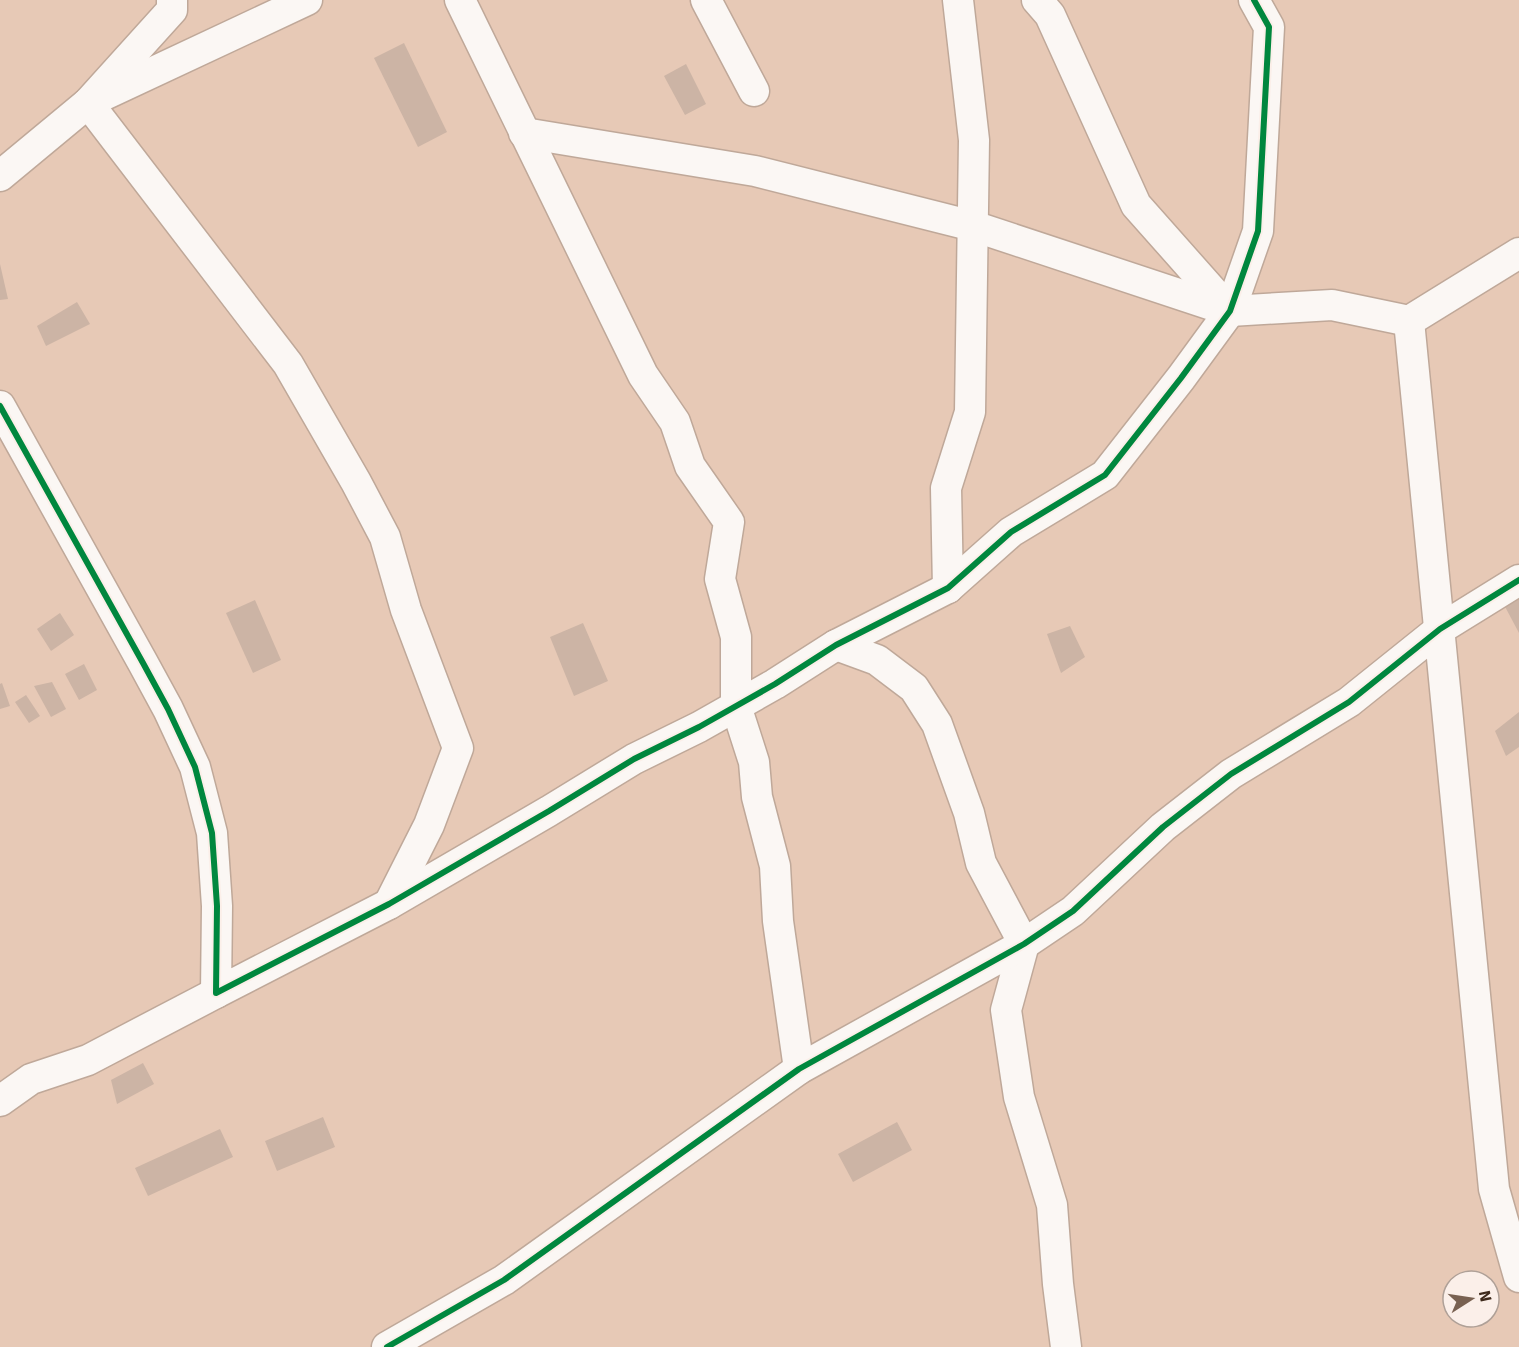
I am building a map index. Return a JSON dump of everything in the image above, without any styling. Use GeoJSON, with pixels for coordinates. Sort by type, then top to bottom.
{"type":"FeatureCollection","features":[{"type":"Feature","properties":{"kind":"street"},"geometry":{"type":"LineString","coordinates":[[0,176],[88,103],[172,10],[172,0]]}},
{"type":"Feature","properties":{"kind":"street"},"geometry":{"type":"LineString","coordinates":[[88,103],[307,0]]}},
{"type":"Feature","properties":{"kind":"street"},"geometry":{"type":"LineString","coordinates":[[460,0],[643,375],[675,422],[690,466],[729,522],[720,579],[736,637],[736,706],[754,762],[757,797],[775,866],[778,921],[799,1069]]}},
{"type":"Feature","properties":{"kind":"street"},"geometry":{"type":"LineString","coordinates":[[706,0],[754,92]]}},
{"type":"Feature","properties":{"kind":"street"},"geometry":{"type":"LineString","coordinates":[[948,588],[946,488],[970,412],[974,140],[958,0]]}},
{"type":"Feature","properties":{"kind":"street"},"geometry":{"type":"LineString","coordinates":[[1037,0],[1050,15],[1136,205],[1230,311]]}},
{"type":"Feature","properties":{"kind":"street"},"geometry":{"type":"LineString","coordinates":[[0,1101],[31,1079],[88,1060],[389,904],[634,759],[699,727],[836,645],[948,588],[1011,532],[1106,475],[1230,311],[1258,231],[1269,27],[1254,0]]}},
{"type":"Feature","properties":{"kind":"street"},"geometry":{"type":"LineString","coordinates":[[88,103],[288,364],[357,482],[385,537],[406,610],[458,748],[429,825],[389,904]]}},
{"type":"Feature","properties":{"kind":"street"},"geometry":{"type":"LineString","coordinates":[[524,133],[755,171],[973,226],[1230,311],[1332,305],[1409,321],[1519,253]]}},
{"type":"Feature","properties":{"kind":"street"},"geometry":{"type":"LineString","coordinates":[[1409,321],[1494,1189],[1519,1277]]}},
{"type":"Feature","properties":{"kind":"street"},"geometry":{"type":"LineString","coordinates":[[0,406],[153,682],[195,767],[212,833],[217,906],[216,993]]}},
{"type":"Feature","properties":{"kind":"street"},"geometry":{"type":"LineString","coordinates":[[387,1347],[504,1280],[799,1069],[1023,944],[1073,911],[1163,828],[1231,774],[1349,702],[1440,629],[1519,580]]}},
{"type":"Feature","properties":{"kind":"street"},"geometry":{"type":"LineString","coordinates":[[836,645],[877,660],[914,688],[937,724],[969,813],[981,863],[1023,944],[1006,1010],[1019,1097],[1052,1205],[1066,1347]]}},
{"type":"Feature","properties":{"kind":"building"},"geometry":{"type":"Polygon","coordinates":[[[404,43],[447,132],[418,147],[374,58],[404,43]]]}},
{"type":"Feature","properties":{"kind":"building"},"geometry":{"type":"Polygon","coordinates":[[[686,64],[706,104],[685,115],[664,76],[686,64]]]}},
{"type":"Feature","properties":{"kind":"building"},"geometry":{"type":"Polygon","coordinates":[[[0,264],[8,299],[0,300],[0,264]]]}},
{"type":"Feature","properties":{"kind":"building"},"geometry":{"type":"Polygon","coordinates":[[[77,302],[90,324],[46,346],[37,326],[77,302]]]}},
{"type":"Feature","properties":{"kind":"building"},"geometry":{"type":"Polygon","coordinates":[[[1519,592],[1519,633],[1502,601],[1519,592]]]}},
{"type":"Feature","properties":{"kind":"building"},"geometry":{"type":"Polygon","coordinates":[[[255,600],[281,660],[253,673],[226,613],[255,600]]]}},
{"type":"Feature","properties":{"kind":"building"},"geometry":{"type":"Polygon","coordinates":[[[60,613],[74,635],[51,651],[37,629],[60,613]]]}},
{"type":"Feature","properties":{"kind":"building"},"geometry":{"type":"Polygon","coordinates":[[[583,623],[608,681],[574,696],[550,637],[583,623]]]}},
{"type":"Feature","properties":{"kind":"building"},"geometry":{"type":"Polygon","coordinates":[[[1070,626],[1085,657],[1061,673],[1047,634],[1070,626]]]}},
{"type":"Feature","properties":{"kind":"building"},"geometry":{"type":"Polygon","coordinates":[[[84,664],[97,690],[79,700],[65,674],[84,664]]]}},
{"type":"Feature","properties":{"kind":"building"},"geometry":{"type":"Polygon","coordinates":[[[52,682],[66,709],[51,717],[34,686],[52,682]]]}},
{"type":"Feature","properties":{"kind":"building"},"geometry":{"type":"Polygon","coordinates":[[[2,683],[10,706],[0,709],[0,684],[2,683]]]}},
{"type":"Feature","properties":{"kind":"building"},"geometry":{"type":"Polygon","coordinates":[[[26,695],[40,716],[29,723],[15,702],[26,695]]]}},
{"type":"Feature","properties":{"kind":"building"},"geometry":{"type":"Polygon","coordinates":[[[1519,712],[1519,747],[1506,756],[1495,731],[1519,712]]]}},
{"type":"Feature","properties":{"kind":"building"},"geometry":{"type":"Polygon","coordinates":[[[143,1063],[154,1084],[117,1104],[111,1080],[143,1063]]]}},
{"type":"Feature","properties":{"kind":"building"},"geometry":{"type":"Polygon","coordinates":[[[323,1117],[335,1147],[277,1171],[265,1141],[323,1117]]]}},
{"type":"Feature","properties":{"kind":"building"},"geometry":{"type":"Polygon","coordinates":[[[897,1122],[912,1150],[853,1182],[838,1154],[897,1122]]]}},
{"type":"Feature","properties":{"kind":"building"},"geometry":{"type":"Polygon","coordinates":[[[220,1129],[233,1157],[148,1196],[135,1168],[220,1129]]]}},
{"type":"Feature","properties":{"kind":"cycle path"},"geometry":{"type":"LineString","coordinates":[[0,406],[168,709],[195,767],[212,833],[217,906],[216,993],[389,904],[634,759],[699,727],[775,684],[836,645],[948,588],[1011,532],[1105,475],[1230,311],[1258,231],[1269,27],[1254,0]]}},
{"type":"Feature","properties":{"kind":"cycle path"},"geometry":{"type":"LineString","coordinates":[[387,1347],[504,1280],[799,1069],[1024,944],[1073,911],[1163,827],[1231,774],[1349,702],[1440,629],[1519,580]]}}]}
